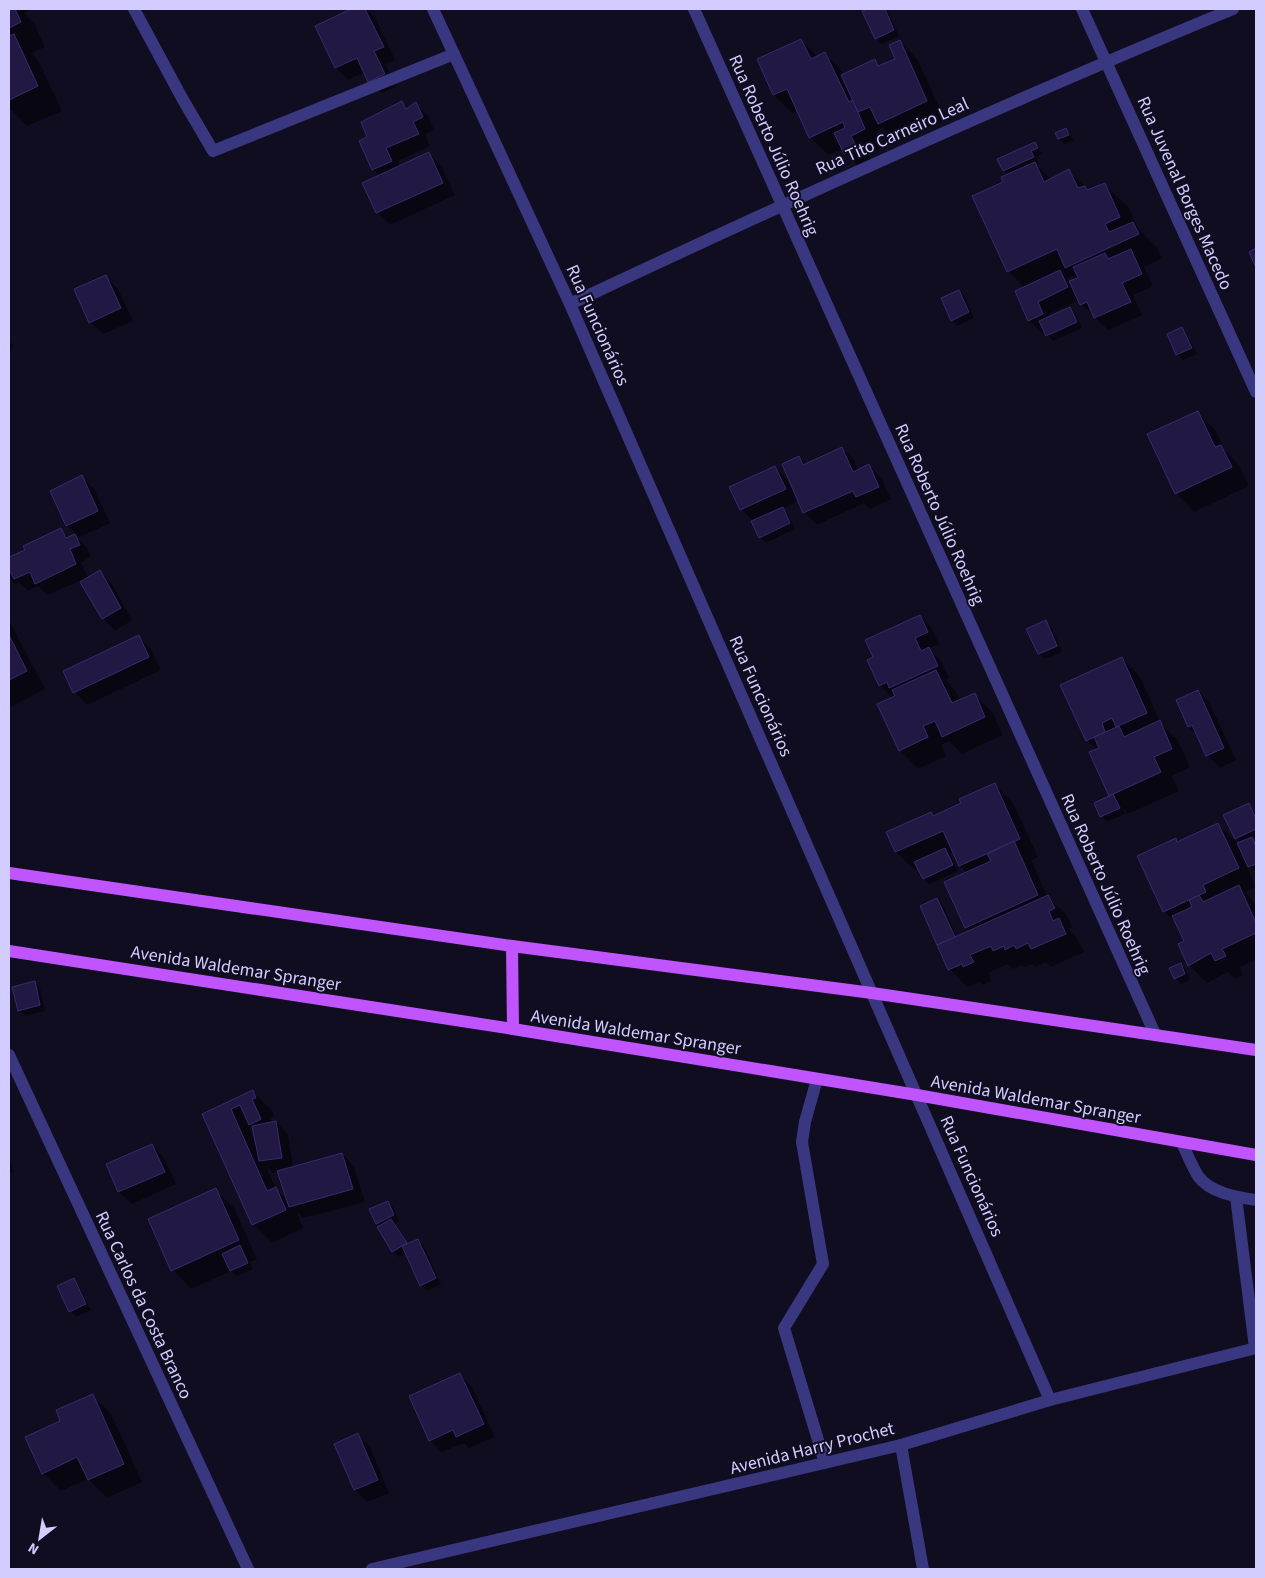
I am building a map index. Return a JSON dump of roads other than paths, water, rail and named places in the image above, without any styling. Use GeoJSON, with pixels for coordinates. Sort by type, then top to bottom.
{"type":"FeatureCollection","features":[{"type":"Feature","properties":{"kind":"main road"},"geometry":{"type":"LineString","coordinates":[[9,872],[512,946],[872,993],[1256,1050]]}},
{"type":"Feature","properties":{"kind":"main road"},"geometry":{"type":"LineString","coordinates":[[512,946],[513,1029]]}},
{"type":"Feature","properties":{"kind":"main road","name":"Avenida Waldemar Spranger"},"geometry":{"type":"LineString","coordinates":[[9,951],[513,1029],[817,1079],[1256,1155]]}},
{"type":"Feature","properties":{"kind":"street"},"geometry":{"type":"LineString","coordinates":[[134,9],[213,151],[454,54]]}},
{"type":"Feature","properties":{"kind":"street","name":"Rua Funcionários"},"geometry":{"type":"LineString","coordinates":[[433,9],[570,304],[1050,1400]]}},
{"type":"Feature","properties":{"kind":"street","name":"Rua Roberto Júlio Roehrig"},"geometry":{"type":"LineString","coordinates":[[694,9],[1155,1034]]}},
{"type":"Feature","properties":{"kind":"street","name":"Rua Juvenal Borges Macedo"},"geometry":{"type":"LineString","coordinates":[[1082,9],[1256,392]]}},
{"type":"Feature","properties":{"kind":"street","name":"Rua Tito Carneiro Leal"},"geometry":{"type":"LineString","coordinates":[[570,304],[782,205],[1106,61],[1233,9]]}},
{"type":"Feature","properties":{"kind":"street","name":"Rua Carlos da Costa Branco"},"geometry":{"type":"LineString","coordinates":[[9,1055],[248,1569]]}},
{"type":"Feature","properties":{"kind":"street"},"geometry":{"type":"LineString","coordinates":[[817,1079],[805,1122],[802,1142],[823,1264],[784,1328],[825,1463]]}},
{"type":"Feature","properties":{"kind":"street"},"geometry":{"type":"LineString","coordinates":[[1182,1143],[1199,1177],[1214,1189],[1236,1197],[1256,1200]]}},
{"type":"Feature","properties":{"kind":"street"},"geometry":{"type":"LineString","coordinates":[[1236,1197],[1255,1348]]}},
{"type":"Feature","properties":{"kind":"street","name":"Avenida Harry Prochet"},"geometry":{"type":"LineString","coordinates":[[372,1569],[900,1445],[1050,1400],[1255,1348]]}},
{"type":"Feature","properties":{"kind":"street"},"geometry":{"type":"LineString","coordinates":[[900,1445],[923,1569]]}}]}
